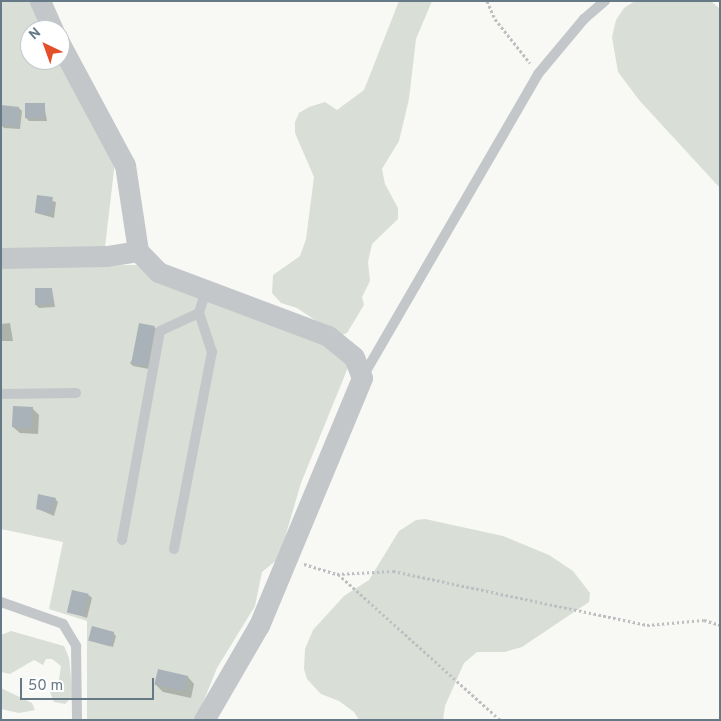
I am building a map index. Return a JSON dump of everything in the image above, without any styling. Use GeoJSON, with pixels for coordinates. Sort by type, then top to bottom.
{"type":"FeatureCollection","features":[{"type":"Feature","properties":{"kind":"street"},"geometry":{"type":"LineString","coordinates":[[40,1],[49,20]]}},
{"type":"Feature","properties":{"kind":"street"},"geometry":{"type":"LineString","coordinates":[[70,63],[124,166],[138,252],[158,272],[328,336],[354,357],[362,378],[259,625],[204,720]]}},
{"type":"Feature","properties":{"kind":"street"},"geometry":{"type":"LineString","coordinates":[[1,258],[107,256],[138,252]]}},
{"type":"Feature","properties":{"kind":"lane"},"geometry":{"type":"LineString","coordinates":[[362,378],[538,74],[584,19],[605,1]]}},
{"type":"Feature","properties":{"kind":"lane"},"geometry":{"type":"LineString","coordinates":[[174,549],[212,352],[199,313],[206,290]]}},
{"type":"Feature","properties":{"kind":"lane"},"geometry":{"type":"LineString","coordinates":[[122,540],[160,331],[199,313]]}},
{"type":"Feature","properties":{"kind":"lane"},"geometry":{"type":"LineString","coordinates":[[1,394],[76,393]]}},
{"type":"Feature","properties":{"kind":"lane"},"geometry":{"type":"LineString","coordinates":[[1,602],[63,624],[76,646],[77,720]]}},
{"type":"Feature","properties":{"kind":"path"},"geometry":{"type":"LineString","coordinates":[[487,1],[495,19],[538,74]]}},
{"type":"Feature","properties":{"kind":"path"},"geometry":{"type":"LineString","coordinates":[[286,558],[338,574],[393,571],[647,625],[704,620],[720,625]]}},
{"type":"Feature","properties":{"kind":"path"},"geometry":{"type":"LineString","coordinates":[[338,574],[500,720]]}},
{"type":"Feature","properties":{"kind":"shaded area"},"geometry":{"type":"Polygon","coordinates":[[[1,1],[34,1],[43,20],[20,20],[20,70],[65,70],[115,162],[105,247],[1,250],[1,1]]]}},
{"type":"Feature","properties":{"kind":"shaded area"},"geometry":{"type":"Polygon","coordinates":[[[399,1],[432,1],[416,39],[409,99],[399,141],[382,169],[385,184],[398,208],[398,219],[372,244],[368,262],[370,281],[362,297],[364,305],[347,333],[339,336],[297,308],[281,303],[272,293],[273,275],[300,256],[306,239],[314,177],[295,133],[295,122],[299,113],[309,107],[325,102],[337,110],[364,90],[399,1]]]}},
{"type":"Feature","properties":{"kind":"shaded area"},"geometry":{"type":"Polygon","coordinates":[[[635,1],[711,1],[720,9],[720,188],[639,100],[618,72],[612,37],[616,20],[624,8],[635,1]]]}},
{"type":"Feature","properties":{"kind":"shaded area"},"geometry":{"type":"Polygon","coordinates":[[[137,265],[206,290],[325,345],[349,365],[301,483],[279,558],[262,572],[255,606],[217,668],[196,720],[87,720],[87,621],[49,609],[63,542],[1,529],[1,266],[137,265]]]}},
{"type":"Feature","properties":{"kind":"shaded area"},"geometry":{"type":"Polygon","coordinates":[[[425,519],[503,536],[549,555],[573,571],[590,593],[589,602],[522,647],[505,652],[477,652],[464,663],[445,706],[443,720],[359,720],[354,712],[339,701],[321,694],[307,679],[304,669],[305,649],[313,630],[344,596],[369,580],[399,531],[416,520],[425,519]]]}},
{"type":"Feature","properties":{"kind":"shaded area"},"geometry":{"type":"Polygon","coordinates":[[[11,631],[64,646],[69,658],[73,696],[65,704],[54,702],[50,692],[59,680],[61,666],[52,659],[46,659],[43,665],[34,660],[10,674],[1,672],[1,635],[11,631]]]}},
{"type":"Feature","properties":{"kind":"shaded area"},"geometry":{"type":"Polygon","coordinates":[[[1,688],[32,703],[35,710],[19,713],[1,709],[1,688]]]}},
{"type":"Feature","properties":{"kind":"building"},"geometry":{"type":"Polygon","coordinates":[[[25,103],[45,103],[45,118],[25,118],[25,103]]]}},
{"type":"Feature","properties":{"kind":"building"},"geometry":{"type":"Polygon","coordinates":[[[1,105],[19,107],[18,127],[1,125],[1,105]]]}},
{"type":"Feature","properties":{"kind":"building"},"geometry":{"type":"Polygon","coordinates":[[[37,195],[53,197],[51,215],[35,213],[37,195]]]}},
{"type":"Feature","properties":{"kind":"building"},"geometry":{"type":"Polygon","coordinates":[[[35,288],[52,288],[52,305],[35,305],[35,288]]]}},
{"type":"Feature","properties":{"kind":"building"},"geometry":{"type":"Polygon","coordinates":[[[139,323],[155,326],[147,366],[131,363],[139,323]]]}},
{"type":"Feature","properties":{"kind":"building"},"geometry":{"type":"Polygon","coordinates":[[[13,406],[33,407],[32,428],[12,427],[13,406]]]}},
{"type":"Feature","properties":{"kind":"building"},"geometry":{"type":"Polygon","coordinates":[[[38,494],[56,498],[51,513],[36,509],[38,494]]]}},
{"type":"Feature","properties":{"kind":"building"},"geometry":{"type":"Polygon","coordinates":[[[72,590],[89,594],[83,616],[67,612],[72,590]]]}},
{"type":"Feature","properties":{"kind":"building"},"geometry":{"type":"Polygon","coordinates":[[[92,626],[114,632],[110,646],[88,640],[92,626]]]}},
{"type":"Feature","properties":{"kind":"building"},"geometry":{"type":"Polygon","coordinates":[[[158,669],[188,676],[185,692],[154,685],[158,669]]]}}]}
